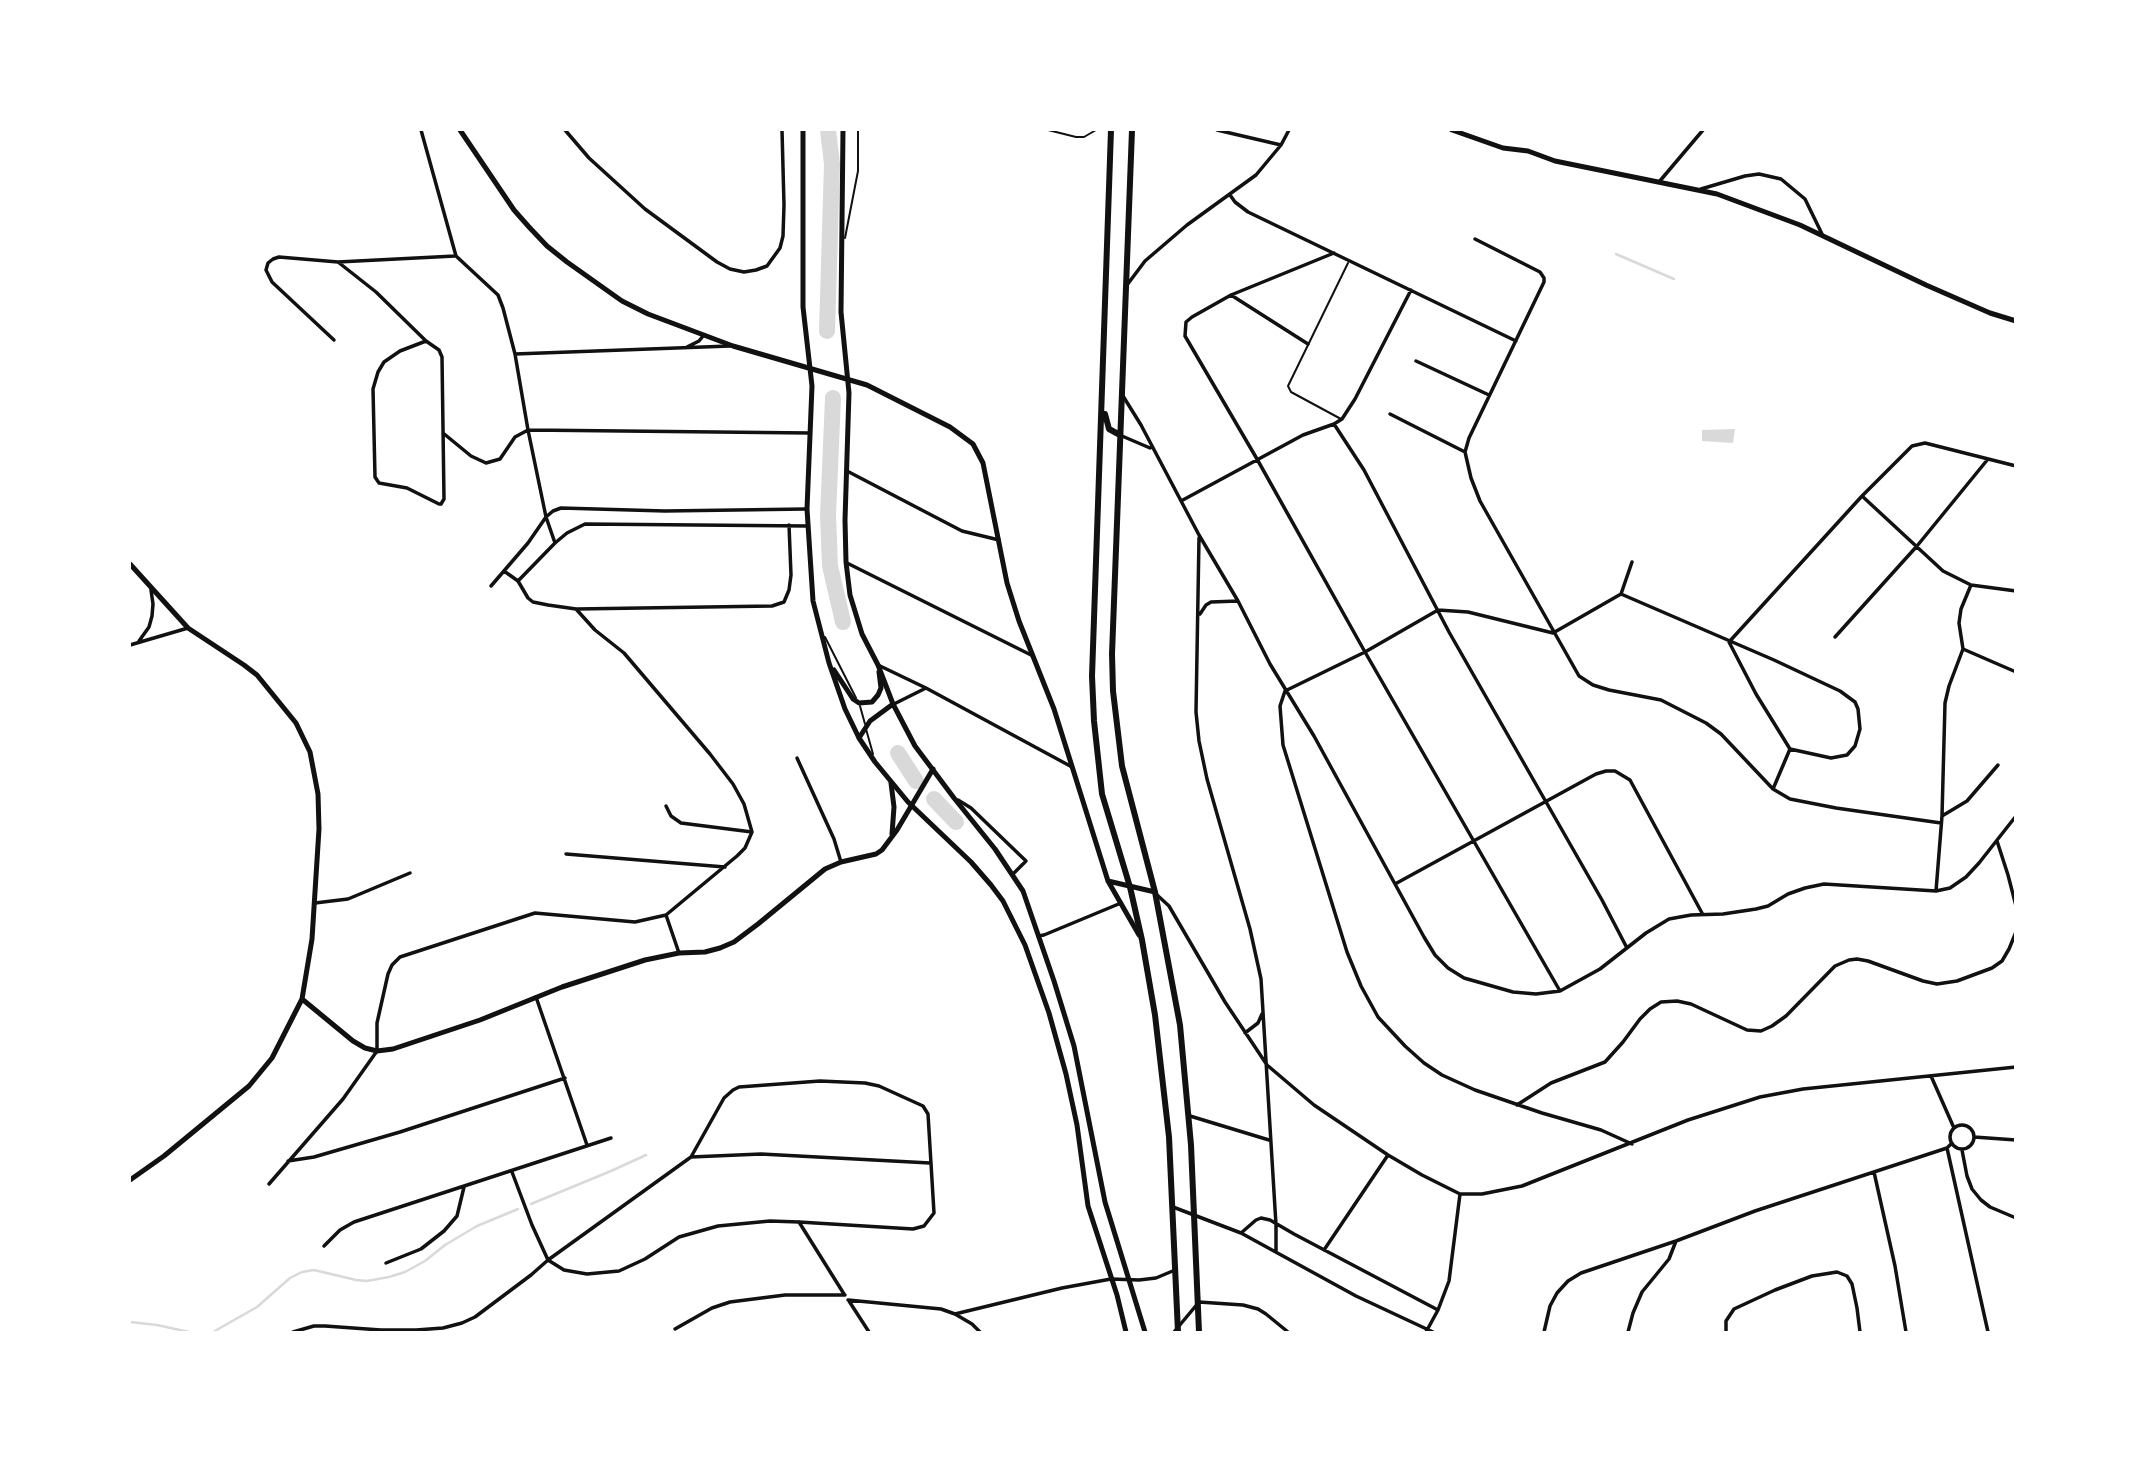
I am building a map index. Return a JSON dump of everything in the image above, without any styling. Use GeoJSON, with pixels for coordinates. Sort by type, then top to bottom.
{"type":"FeatureCollection","features":[{"type":"Feature","properties":{"kind":"main road"},"geometry":{"type":"LineString","coordinates":[[460,130],[514,210],[547,246],[622,301],[648,314],[733,346],[866,385],[929,416],[973,443],[983,463],[1007,583],[1074,768],[1108,881],[1142,940]]}},
{"type":"Feature","properties":{"kind":"main road"},"geometry":{"type":"LineString","coordinates":[[803,130],[803,307],[811,370],[807,526],[811,578],[829,663],[845,709],[859,738],[875,762],[912,806],[971,862],[991,886],[1003,901],[1025,945],[1066,1074],[1077,1125],[1088,1206],[1126,1332]]}},
{"type":"Feature","properties":{"kind":"main road"},"geometry":{"type":"LineString","coordinates":[[843,130],[841,312],[849,380],[846,562],[854,612],[893,704],[915,746],[1013,874],[1023,891],[1074,1046],[1105,1202],[1144,1332]]}},
{"type":"Feature","properties":{"kind":"main road"},"geometry":{"type":"LineString","coordinates":[[1111,130],[1092,676],[1094,721],[1102,794],[1130,887],[1155,1015],[1165,1095],[1177,1331]]}},
{"type":"Feature","properties":{"kind":"main road"},"geometry":{"type":"LineString","coordinates":[[1132,130],[1112,654],[1115,720],[1122,766],[1155,892],[1178,1013],[1195,1214],[1199,1332]]}},
{"type":"Feature","properties":{"kind":"main road"},"geometry":{"type":"LineString","coordinates":[[1457,130],[1503,148],[1528,151],[1555,160],[1700,190],[1753,207],[1823,236],[1990,313],[2015,321]]}},
{"type":"Feature","properties":{"kind":"main road"},"geometry":{"type":"LineString","coordinates":[[1102,405],[1110,429],[1120,435]]}},
{"type":"Feature","properties":{"kind":"main road"},"geometry":{"type":"LineString","coordinates":[[130,565],[188,628],[257,675],[296,723],[310,751],[318,794],[316,903],[302,999],[272,1058],[249,1086],[164,1156],[130,1180]]}},
{"type":"Feature","properties":{"kind":"main road"},"geometry":{"type":"LineString","coordinates":[[829,663],[859,704],[872,702],[878,695],[881,688],[878,665]]}},
{"type":"Feature","properties":{"kind":"main road"},"geometry":{"type":"LineString","coordinates":[[859,738],[876,716],[893,704]]}},
{"type":"Feature","properties":{"kind":"main road"},"geometry":{"type":"LineString","coordinates":[[302,999],[365,1048],[377,1051],[393,1049],[562,987],[645,960],[678,953],[705,952],[734,942],[825,869],[841,862],[876,854],[891,840],[933,769]]}},
{"type":"Feature","properties":{"kind":"main road"},"geometry":{"type":"LineString","coordinates":[[891,783],[894,818],[891,840]]}},
{"type":"Feature","properties":{"kind":"main road"},"geometry":{"type":"LineString","coordinates":[[1108,881],[1155,892]]}},
{"type":"Feature","properties":{"kind":"street"},"geometry":{"type":"LineString","coordinates":[[421,130],[456,256],[498,295],[503,308],[515,354],[546,517],[555,543]]}},
{"type":"Feature","properties":{"kind":"street"},"geometry":{"type":"LineString","coordinates":[[565,130],[589,158],[645,209],[718,262],[730,269],[744,272],[767,266],[780,248],[784,205],[782,130]]}},
{"type":"Feature","properties":{"kind":"street"},"geometry":{"type":"LineString","coordinates":[[1217,130],[1281,145]]}},
{"type":"Feature","properties":{"kind":"street"},"geometry":{"type":"LineString","coordinates":[[1126,287],[1145,261],[1187,225],[1256,176],[1281,145],[1289,130]]}},
{"type":"Feature","properties":{"kind":"street"},"geometry":{"type":"LineString","coordinates":[[1660,182],[1703,130]]}},
{"type":"Feature","properties":{"kind":"street"},"geometry":{"type":"LineString","coordinates":[[1700,190],[1723,181],[1752,175],[1769,175],[1781,179],[1805,199],[1823,236]]}},
{"type":"Feature","properties":{"kind":"street"},"geometry":{"type":"LineString","coordinates":[[1230,195],[1248,212],[1516,341]]}},
{"type":"Feature","properties":{"kind":"street"},"geometry":{"type":"LineString","coordinates":[[1475,239],[1540,272],[1544,282],[1469,438],[1465,452],[1474,489],[1570,663],[1584,681],[1609,690],[1661,700],[1706,723],[1721,734],[1773,789],[1790,799],[1941,822]]}},
{"type":"Feature","properties":{"kind":"street"},"geometry":{"type":"LineString","coordinates":[[1334,253],[1231,295],[1186,322],[1185,336],[1258,459],[1365,652],[1560,990]]}},
{"type":"Feature","properties":{"kind":"street"},"geometry":{"type":"LineString","coordinates":[[334,340],[272,282],[266,270],[268,263],[279,257],[338,262],[456,256]]}},
{"type":"Feature","properties":{"kind":"street"},"geometry":{"type":"LineString","coordinates":[[338,262],[376,292],[426,341],[435,345],[442,357],[444,499],[441,504],[407,488],[376,481],[373,389],[378,372],[384,362],[400,351],[426,341]]}},
{"type":"Feature","properties":{"kind":"street"},"geometry":{"type":"LineString","coordinates":[[1181,501],[1303,436],[1342,419],[1411,290]]}},
{"type":"Feature","properties":{"kind":"street"},"geometry":{"type":"LineString","coordinates":[[1231,295],[1308,344]]}},
{"type":"Feature","properties":{"kind":"street"},"geometry":{"type":"LineString","coordinates":[[685,348],[699,341],[703,335]]}},
{"type":"Feature","properties":{"kind":"street"},"geometry":{"type":"LineString","coordinates":[[515,354],[733,346]]}},
{"type":"Feature","properties":{"kind":"street"},"geometry":{"type":"LineString","coordinates":[[1416,361],[1489,395]]}},
{"type":"Feature","properties":{"kind":"street"},"geometry":{"type":"LineString","coordinates":[[1122,394],[1285,691],[1314,736],[1435,955],[1455,973],[1482,985],[1536,995],[1560,990],[1600,969],[1646,933],[1669,919],[1756,909],[1768,906],[1788,894],[1824,884],[1936,891],[1950,888],[1966,877],[2015,816]]}},
{"type":"Feature","properties":{"kind":"street"},"geometry":{"type":"LineString","coordinates":[[1390,414],[1465,452]]}},
{"type":"Feature","properties":{"kind":"street"},"geometry":{"type":"LineString","coordinates":[[1334,424],[1364,470],[1438,610],[1627,948]]}},
{"type":"Feature","properties":{"kind":"street"},"geometry":{"type":"LineString","coordinates":[[443,433],[471,456],[486,463],[500,459],[515,437],[528,430],[810,433]]}},
{"type":"Feature","properties":{"kind":"street"},"geometry":{"type":"LineString","coordinates":[[1120,435],[1152,449]]}},
{"type":"Feature","properties":{"kind":"street"},"geometry":{"type":"LineString","coordinates":[[1729,642],[1863,496],[1913,446],[1925,443],[2015,466]]}},
{"type":"Feature","properties":{"kind":"street"},"geometry":{"type":"LineString","coordinates":[[1835,637],[1917,546],[1988,459]]}},
{"type":"Feature","properties":{"kind":"street"},"geometry":{"type":"LineString","coordinates":[[847,471],[962,531],[999,540]]}},
{"type":"Feature","properties":{"kind":"street"},"geometry":{"type":"LineString","coordinates":[[1863,496],[1942,571],[1971,585],[2015,591]]}},
{"type":"Feature","properties":{"kind":"street"},"geometry":{"type":"LineString","coordinates":[[491,586],[528,543],[546,517],[561,508],[807,509]]}},
{"type":"Feature","properties":{"kind":"street"},"geometry":{"type":"LineString","coordinates":[[518,581],[555,543],[576,527],[597,523],[807,526]]}},
{"type":"Feature","properties":{"kind":"street"},"geometry":{"type":"LineString","coordinates":[[504,571],[518,581],[528,598],[533,601],[576,609],[767,607],[784,602],[789,590],[789,525]]}},
{"type":"Feature","properties":{"kind":"street"},"geometry":{"type":"LineString","coordinates":[[1199,535],[1196,712],[1199,741],[1261,979],[1276,1252]]}},
{"type":"Feature","properties":{"kind":"street"},"geometry":{"type":"LineString","coordinates":[[846,562],[1032,655]]}},
{"type":"Feature","properties":{"kind":"street"},"geometry":{"type":"LineString","coordinates":[[1632,562],[1621,594],[1553,633],[1468,612],[1438,610],[1365,652],[1285,691],[1280,706],[1283,745],[1347,952],[1369,1002],[1390,1032],[1424,1063],[1475,1090],[1601,1130],[1632,1144]]}},
{"type":"Feature","properties":{"kind":"street"},"geometry":{"type":"LineString","coordinates":[[1936,891],[1942,816],[1945,703],[1963,649],[1959,623],[1961,609],[1971,585]]}},
{"type":"Feature","properties":{"kind":"street"},"geometry":{"type":"LineString","coordinates":[[138,643],[152,616],[151,588]]}},
{"type":"Feature","properties":{"kind":"street"},"geometry":{"type":"LineString","coordinates":[[1621,594],[1840,691],[1855,702],[1860,721],[1855,746],[1847,755],[1831,758],[1790,750],[1729,642]]}},
{"type":"Feature","properties":{"kind":"street"},"geometry":{"type":"LineString","coordinates":[[1199,616],[1206,605],[1211,603],[1238,601]]}},
{"type":"Feature","properties":{"kind":"street"},"geometry":{"type":"LineString","coordinates":[[269,1184],[343,1099],[377,1051],[377,1023],[387,974],[400,957],[535,913],[644,922],[666,915],[745,848],[752,832],[744,804],[733,784],[624,653],[595,630],[576,609]]}},
{"type":"Feature","properties":{"kind":"street"},"geometry":{"type":"LineString","coordinates":[[130,645],[188,628]]}},
{"type":"Feature","properties":{"kind":"street"},"geometry":{"type":"LineString","coordinates":[[1963,649],[2015,672]]}},
{"type":"Feature","properties":{"kind":"street"},"geometry":{"type":"LineString","coordinates":[[878,665],[1074,768]]}},
{"type":"Feature","properties":{"kind":"street"},"geometry":{"type":"LineString","coordinates":[[893,704],[926,688]]}},
{"type":"Feature","properties":{"kind":"street"},"geometry":{"type":"LineString","coordinates":[[1773,789],[1790,750]]}},
{"type":"Feature","properties":{"kind":"street"},"geometry":{"type":"LineString","coordinates":[[797,758],[839,850],[841,862]]}},
{"type":"Feature","properties":{"kind":"street"},"geometry":{"type":"LineString","coordinates":[[1942,816],[1967,801],[1998,765]]}},
{"type":"Feature","properties":{"kind":"street"},"geometry":{"type":"LineString","coordinates":[[1395,884],[1545,800],[1606,771],[1623,775],[1630,780],[1703,914]]}},
{"type":"Feature","properties":{"kind":"street"},"geometry":{"type":"LineString","coordinates":[[954,798],[971,808],[1026,861],[1013,874]]}},
{"type":"Feature","properties":{"kind":"street"},"geometry":{"type":"LineString","coordinates":[[666,806],[671,816],[681,823],[752,832]]}},
{"type":"Feature","properties":{"kind":"street"},"geometry":{"type":"LineString","coordinates":[[1997,841],[2015,906]]}},
{"type":"Feature","properties":{"kind":"street"},"geometry":{"type":"LineString","coordinates":[[566,854],[725,867]]}},
{"type":"Feature","properties":{"kind":"street"},"geometry":{"type":"LineString","coordinates":[[316,903],[348,898],[410,873]]}},
{"type":"Feature","properties":{"kind":"street"},"geometry":{"type":"LineString","coordinates":[[1155,892],[1169,906],[1267,1065],[1314,1105],[1388,1155],[1460,1194],[1482,1194],[1522,1186],[1688,1120],[1760,1097],[1802,1089],[2015,1067]]}},
{"type":"Feature","properties":{"kind":"street"},"geometry":{"type":"LineString","coordinates":[[1038,936],[1121,903]]}},
{"type":"Feature","properties":{"kind":"street"},"geometry":{"type":"LineString","coordinates":[[666,915],[678,953]]}},
{"type":"Feature","properties":{"kind":"street"},"geometry":{"type":"LineString","coordinates":[[1517,1105],[1551,1083],[1605,1062],[1640,1019],[1661,1002],[1691,1004],[1747,1030],[1761,1031],[1786,1016],[1835,966],[1849,960],[1868,961],[1937,984],[1957,981],[1992,968],[2002,961],[2015,932]]}},
{"type":"Feature","properties":{"kind":"street"},"geometry":{"type":"LineString","coordinates":[[536,997],[587,1145]]}},
{"type":"Feature","properties":{"kind":"street"},"geometry":{"type":"LineString","coordinates":[[1245,1032],[1258,1023],[1263,1011]]}},
{"type":"Feature","properties":{"kind":"street"},"geometry":{"type":"LineString","coordinates":[[1931,1076],[1955,1128]]}},
{"type":"Feature","properties":{"kind":"street"},"geometry":{"type":"LineString","coordinates":[[286,1162],[314,1157],[400,1132],[565,1078]]}},
{"type":"Feature","properties":{"kind":"street"},"geometry":{"type":"LineString","coordinates":[[293,1332],[314,1326],[381,1331],[416,1330],[461,1323],[475,1317],[548,1260],[691,1157],[724,1098],[740,1087],[820,1081],[865,1083],[879,1086],[923,1106],[928,1114],[934,1213],[924,1226],[913,1229],[799,1222],[741,1223],[696,1231],[679,1237],[632,1266],[606,1273],[572,1272],[548,1260],[512,1172]]}},
{"type":"Feature","properties":{"kind":"street"},"geometry":{"type":"LineString","coordinates":[[1188,1115],[1269,1140]]}},
{"type":"Feature","properties":{"kind":"street"},"geometry":{"type":"LineString","coordinates":[[1962,1150],[1972,1144],[1974,1137],[1968,1127],[1961,1125],[1955,1128],[1950,1136],[1952,1143],[1962,1150],[1966,1175],[1972,1189],[1990,1207],[2015,1218]]}},
{"type":"Feature","properties":{"kind":"street"},"geometry":{"type":"LineString","coordinates":[[1974,1137],[2015,1140]]}},
{"type":"Feature","properties":{"kind":"street"},"geometry":{"type":"LineString","coordinates":[[324,1246],[340,1230],[354,1222],[611,1138]]}},
{"type":"Feature","properties":{"kind":"street"},"geometry":{"type":"LineString","coordinates":[[1544,1332],[1550,1306],[1557,1293],[1568,1281],[1581,1273],[1755,1211],[1947,1148],[1952,1143]]}},
{"type":"Feature","properties":{"kind":"street"},"geometry":{"type":"LineString","coordinates":[[1947,1148],[1989,1332]]}},
{"type":"Feature","properties":{"kind":"street"},"geometry":{"type":"LineString","coordinates":[[691,1157],[761,1154],[931,1163]]}},
{"type":"Feature","properties":{"kind":"street"},"geometry":{"type":"LineString","coordinates":[[1324,1250],[1388,1155]]}},
{"type":"Feature","properties":{"kind":"street"},"geometry":{"type":"LineString","coordinates":[[1874,1172],[1895,1266],[1906,1332]]}},
{"type":"Feature","properties":{"kind":"street"},"geometry":{"type":"LineString","coordinates":[[386,1263],[421,1249],[444,1231],[457,1216],[464,1187]]}},
{"type":"Feature","properties":{"kind":"street"},"geometry":{"type":"LineString","coordinates":[[1427,1331],[1449,1282],[1460,1194]]}},
{"type":"Feature","properties":{"kind":"street"},"geometry":{"type":"LineString","coordinates":[[1172,1207],[1241,1233],[1356,1296],[1433,1332]]}},
{"type":"Feature","properties":{"kind":"street"},"geometry":{"type":"LineString","coordinates":[[1241,1233],[1252,1222],[1261,1218],[1270,1220],[1438,1310]]}},
{"type":"Feature","properties":{"kind":"street"},"geometry":{"type":"LineString","coordinates":[[799,1222],[869,1332]]}},
{"type":"Feature","properties":{"kind":"street"},"geometry":{"type":"LineString","coordinates":[[1628,1332],[1642,1292],[1669,1259],[1676,1241]]}},
{"type":"Feature","properties":{"kind":"street"},"geometry":{"type":"LineString","coordinates":[[955,1314],[1111,1279],[1156,1278],[1175,1270]]}},
{"type":"Feature","properties":{"kind":"street"},"geometry":{"type":"LineString","coordinates":[[1726,1331],[1729,1315],[1741,1306],[1800,1281],[1827,1272],[1837,1272],[1850,1279],[1860,1332]]}},
{"type":"Feature","properties":{"kind":"street"},"geometry":{"type":"LineString","coordinates":[[675,1329],[712,1308],[730,1302],[785,1295],[845,1294]]}},
{"type":"Feature","properties":{"kind":"street"},"geometry":{"type":"LineString","coordinates":[[848,1300],[941,1310],[955,1314],[980,1332]]}},
{"type":"Feature","properties":{"kind":"street"},"geometry":{"type":"LineString","coordinates":[[1177,1331],[1199,1302],[1243,1305],[1258,1309],[1288,1332]]}},
{"type":"Feature","properties":{"kind":"lane"},"geometry":{"type":"LineString","coordinates":[[841,253],[858,171],[858,130]]}},
{"type":"Feature","properties":{"kind":"lane"},"geometry":{"type":"LineString","coordinates":[[1048,130],[1076,137],[1084,137],[1096,130]]}},
{"type":"Feature","properties":{"kind":"lane"},"geometry":{"type":"LineString","coordinates":[[1342,419],[1288,388],[1349,260]]}},
{"type":"Feature","properties":{"kind":"lane"},"geometry":{"type":"LineString","coordinates":[[820,627],[859,704],[875,762]]}},
{"type":"Feature","properties":{"kind":"shaded area"},"geometry":{"type":"Polygon","coordinates":[[[1735,429],[1733,443],[1702,441],[1702,430],[1735,429]]]}},
{"type":"Feature","properties":{"kind":"waterway"},"geometry":{"type":"LineString","coordinates":[[827,331],[832,164],[828,130]]}},
{"type":"Feature","properties":{"kind":"waterway"},"geometry":{"type":"LineString","coordinates":[[1616,254],[1674,279]]}},
{"type":"Feature","properties":{"kind":"waterway"},"geometry":{"type":"LineString","coordinates":[[833,398],[828,515],[830,566],[843,622]]}},
{"type":"Feature","properties":{"kind":"waterway"},"geometry":{"type":"LineString","coordinates":[[898,753],[916,781]]}},
{"type":"Feature","properties":{"kind":"waterway"},"geometry":{"type":"LineString","coordinates":[[934,799],[956,822]]}},
{"type":"Feature","properties":{"kind":"waterway"},"geometry":{"type":"LineString","coordinates":[[531,1204],[646,1155]]}},
{"type":"Feature","properties":{"kind":"waterway"},"geometry":{"type":"LineString","coordinates":[[213,1332],[257,1307],[290,1278],[302,1272],[314,1270],[367,1281],[389,1277],[425,1261],[445,1245],[477,1226],[518,1209]]}},
{"type":"Feature","properties":{"kind":"waterway"},"geometry":{"type":"LineString","coordinates":[[130,1322],[189,1332]]}}]}
